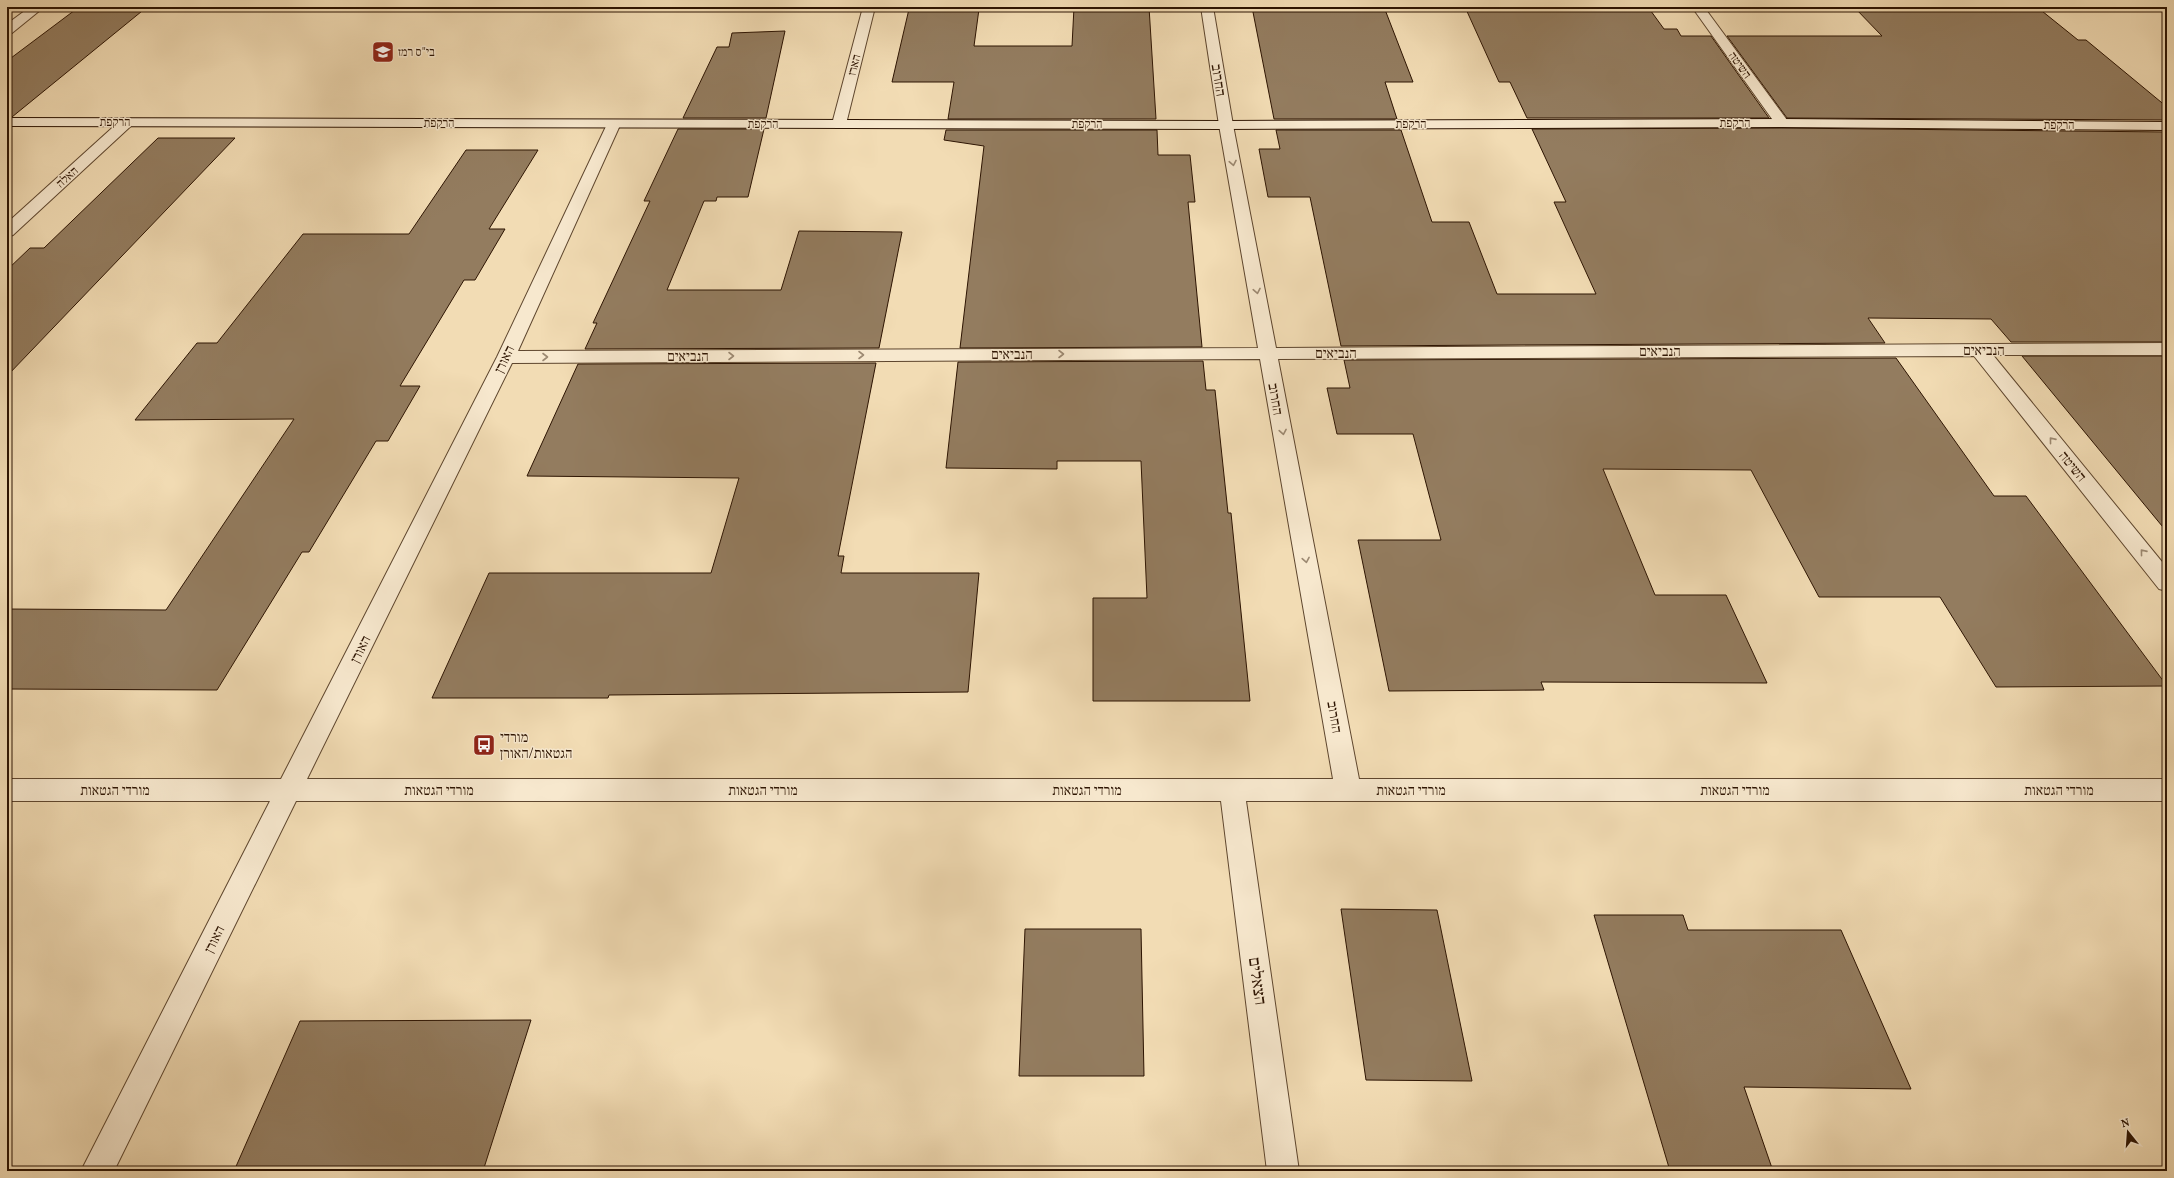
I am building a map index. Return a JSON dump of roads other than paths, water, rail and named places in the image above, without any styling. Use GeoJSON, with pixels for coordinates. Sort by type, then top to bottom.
{"type":"FeatureCollection","features":[{"type":"Feature","properties":{"kind":"street"},"geometry":{"type":"LineString","coordinates":[[7,30],[38,7]]}},
{"type":"Feature","properties":{"kind":"street","name":"הארז"},"geometry":{"type":"LineString","coordinates":[[839,124],[869,7]]}},
{"type":"Feature","properties":{"kind":"street","name":"החרוב"},"geometry":{"type":"LineString","coordinates":[[1207,7],[1226,125],[1348,790]]}},
{"type":"Feature","properties":{"kind":"street","name":"השיטה"},"geometry":{"type":"LineString","coordinates":[[1698,7],[1782,123]]}},
{"type":"Feature","properties":{"kind":"street","name":"הרקפת"},"geometry":{"type":"LineString","coordinates":[[7,122],[1226,125],[1782,123],[2167,126]]}},
{"type":"Feature","properties":{"kind":"street","name":"האלה"},"geometry":{"type":"LineString","coordinates":[[7,232],[127,122]]}},
{"type":"Feature","properties":{"kind":"street","name":"האורן"},"geometry":{"type":"LineString","coordinates":[[97,1171],[290,790],[506,357],[614,123]]}},
{"type":"Feature","properties":{"kind":"street","name":"הנביאים"},"geometry":{"type":"LineString","coordinates":[[506,357],[2167,349]]}},
{"type":"Feature","properties":{"kind":"street","name":"השיטה"},"geometry":{"type":"LineString","coordinates":[[1979,350],[2167,583]]}},
{"type":"Feature","properties":{"kind":"street","name":"מורדי הגטאות"},"geometry":{"type":"LineString","coordinates":[[7,790],[2167,790]]}},
{"type":"Feature","properties":{"kind":"street","name":"הצאלים"},"geometry":{"type":"LineString","coordinates":[[1232,790],[1283,1171]]}},
{"type":"Feature","properties":{"kind":"place","name":"בי\"ס רמז"},"geometry":{"type":"Point","coordinates":[383,52]}},
{"type":"Feature","properties":{"kind":"place","name":"מורדי הגטאות/האורן"},"geometry":{"type":"Point","coordinates":[484,745]}}]}
